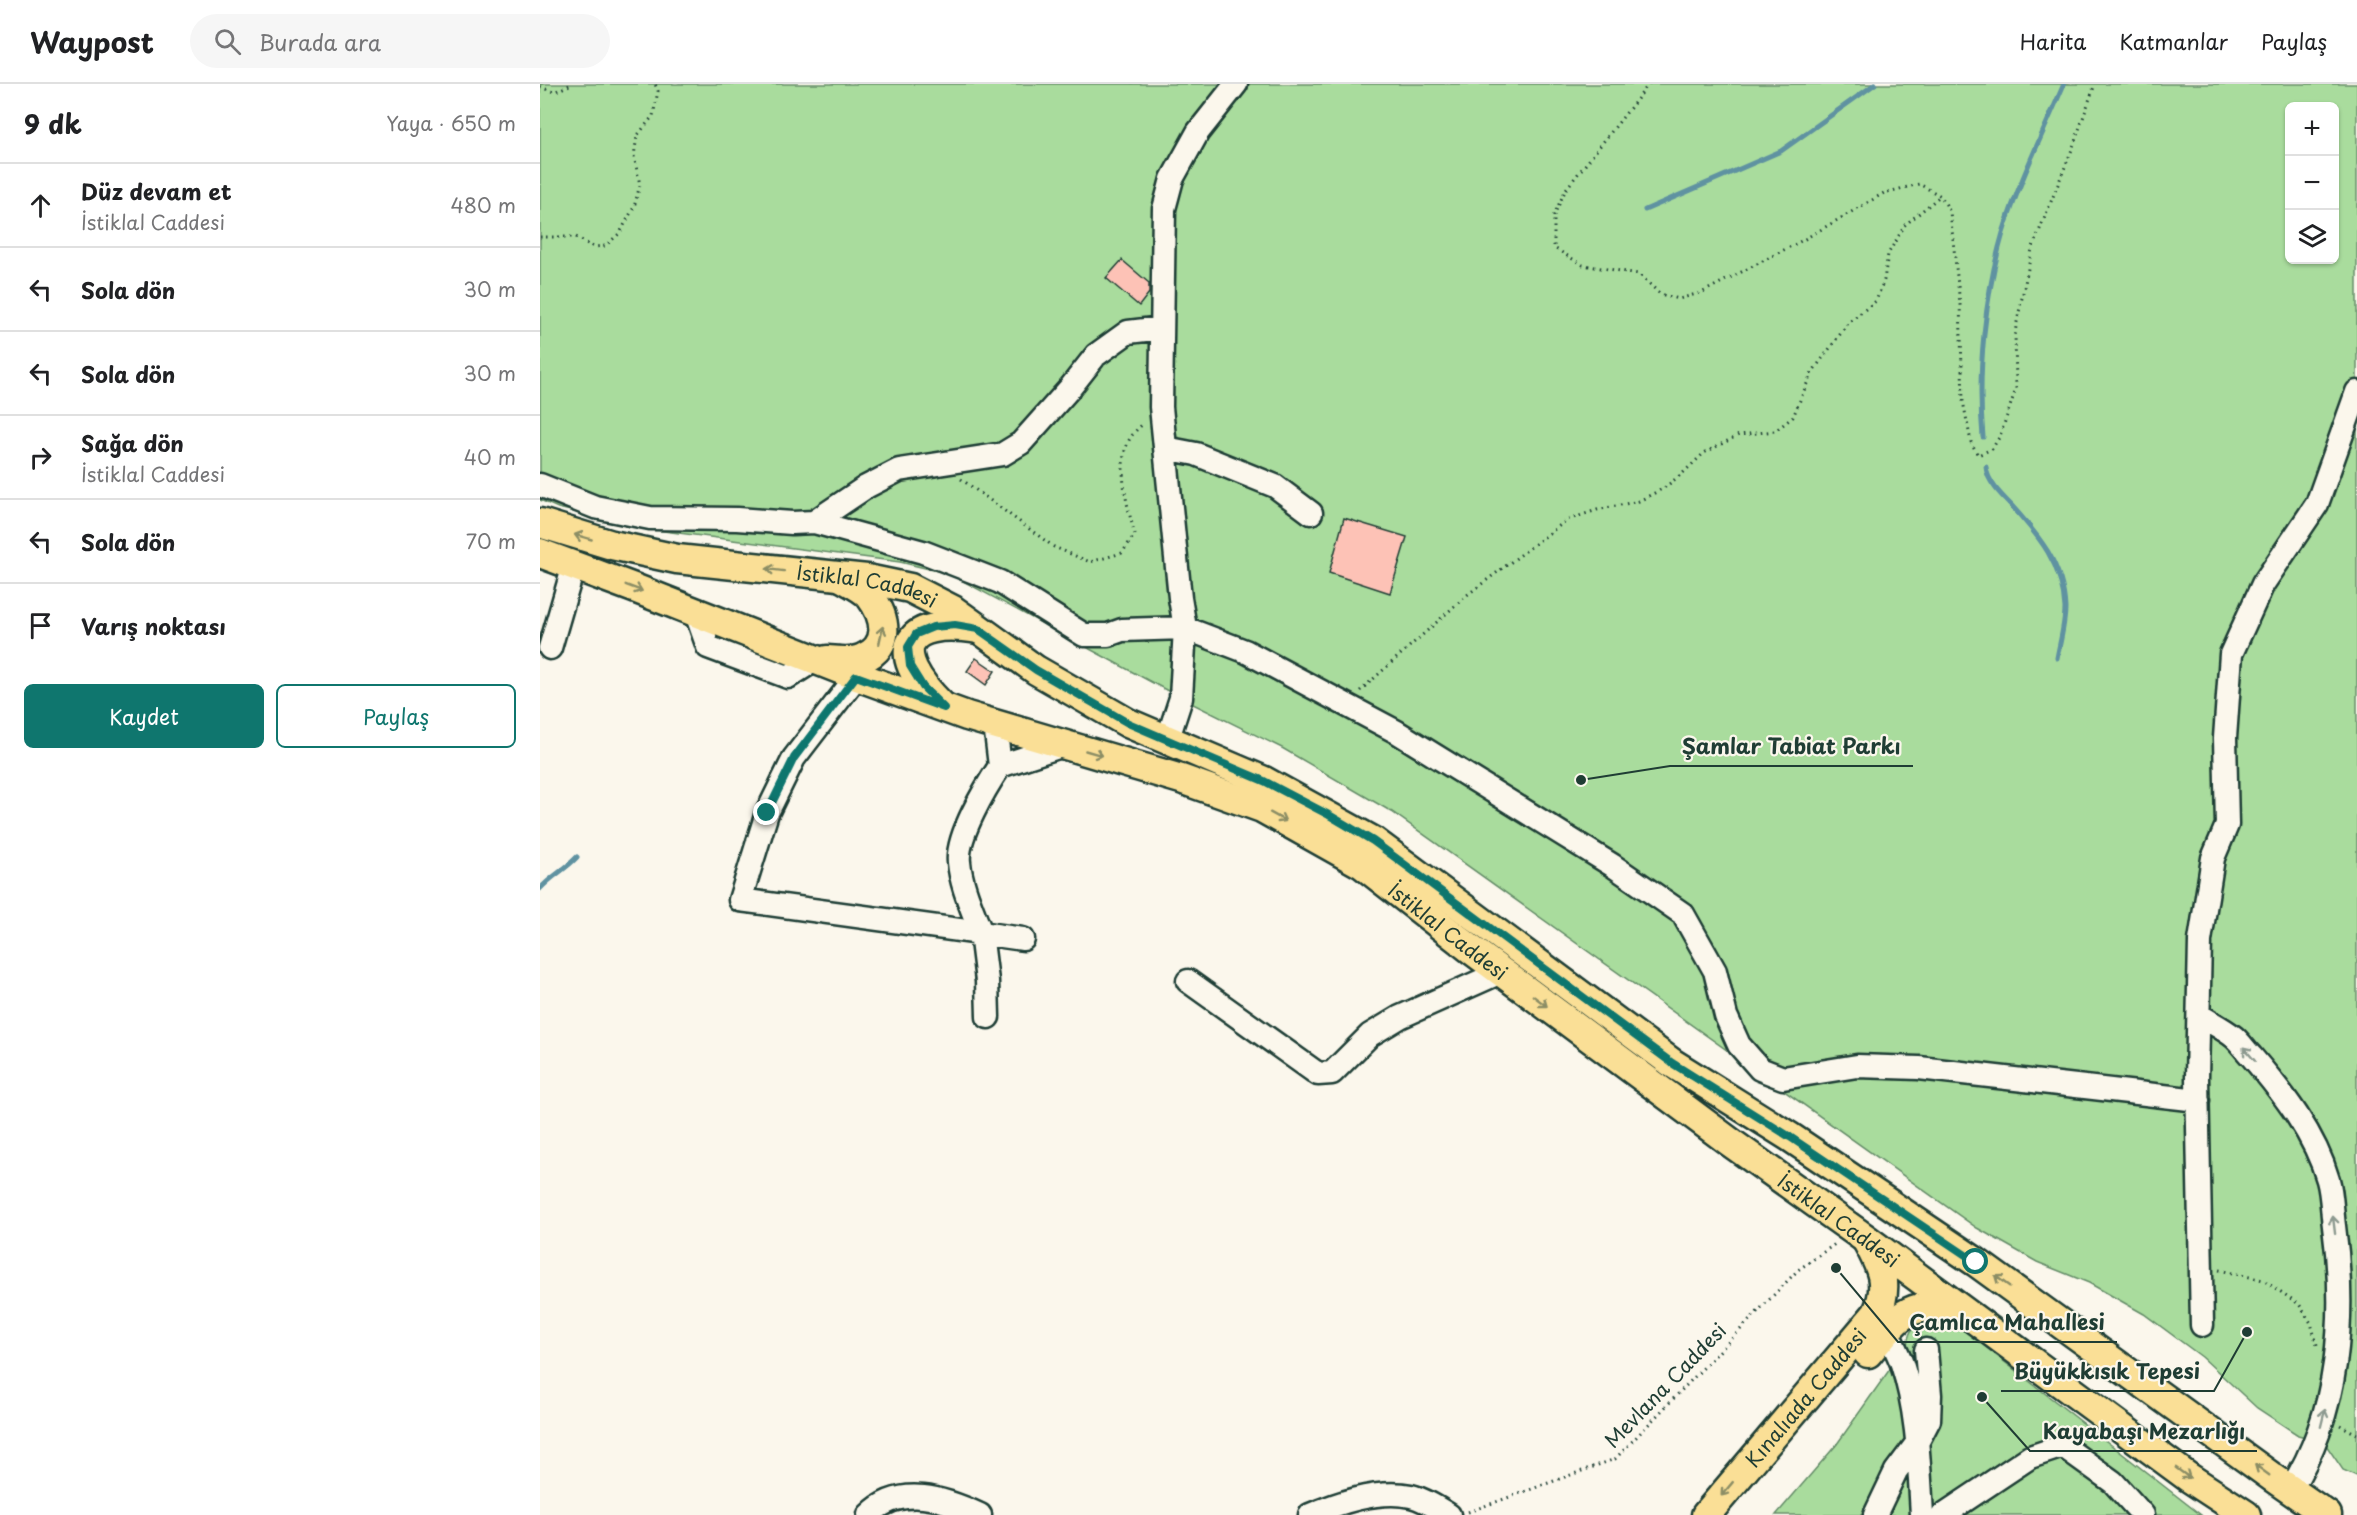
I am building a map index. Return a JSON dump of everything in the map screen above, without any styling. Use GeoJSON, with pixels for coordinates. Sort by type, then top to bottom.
{"type":"FeatureCollection","features":[{"type":"Feature","properties":{"kind":"main road","name":"İstiklal Caddesi"},"geometry":{"type":"LineString","coordinates":[[540,523],[612,545],[677,559],[867,579],[910,588],[953,610],[1046,676],[1128,723],[1264,781],[1373,841],[1672,1063],[1798,1143],[1976,1262],[2327,1515]]}},
{"type":"Feature","properties":{"kind":"main road","name":"İstiklal Caddesi"},"geometry":{"type":"LineString","coordinates":[[540,553],[944,708],[1181,779],[1262,808],[1362,864],[1501,972],[1730,1142],[1866,1239],[2188,1477],[2246,1515]]}},
{"type":"Feature","properties":{"kind":"main road"},"geometry":{"type":"LineString","coordinates":[[815,660],[862,659],[876,650],[883,638],[883,617],[868,594],[843,578]]}},
{"type":"Feature","properties":{"kind":"main road"},"geometry":{"type":"LineString","coordinates":[[944,708],[923,687],[910,666],[908,647],[916,634],[933,627],[955,625],[978,629]]}},
{"type":"Feature","properties":{"kind":"main road"},"geometry":{"type":"LineString","coordinates":[[1866,1239],[1881,1267],[1883,1291],[1894,1286],[1900,1288],[1910,1304],[1907,1311]]}},
{"type":"Feature","properties":{"kind":"main road","name":"Kınalıada Caddesi"},"geometry":{"type":"LineString","coordinates":[[1706,1515],[1877,1313],[1883,1291]]}},
{"type":"Feature","properties":{"kind":"main road"},"geometry":{"type":"LineString","coordinates":[[1907,1311],[1924,1306],[1941,1306],[1962,1311]]}},
{"type":"Feature","properties":{"kind":"main road","name":"Kınalıada Caddesi"},"geometry":{"type":"LineString","coordinates":[[1731,1515],[1887,1331],[1907,1311]]}},
{"type":"Feature","properties":{"kind":"street"},"geometry":{"type":"LineString","coordinates":[[1167,741],[1181,698],[1185,628],[1161,407],[1164,209],[1172,179],[1198,132],[1236,84]]}},
{"type":"Feature","properties":{"kind":"street"},"geometry":{"type":"LineString","coordinates":[[814,522],[866,487],[899,470],[1003,454],[1022,443],[1096,355],[1128,332],[1162,328]]}},
{"type":"Feature","properties":{"kind":"street"},"geometry":{"type":"LineString","coordinates":[[2202,1324],[2198,1100],[2202,931],[2213,858],[2227,825],[2225,738],[2231,654],[2263,585],[2317,504],[2357,392]]}},
{"type":"Feature","properties":{"kind":"street"},"geometry":{"type":"LineString","coordinates":[[1165,448],[1196,454],[1275,486],[1311,513]]}},
{"type":"Feature","properties":{"kind":"street"},"geometry":{"type":"LineString","coordinates":[[540,485],[595,507],[651,518],[814,522],[923,552],[1000,582],[1084,635],[1108,635],[1122,630],[1185,628],[1245,651],[1397,732],[1612,865],[1683,914],[1715,971],[1726,1016],[1739,1045],[1760,1069],[1783,1078],[1857,1066],[1919,1068],[2198,1100]]}},
{"type":"Feature","properties":{"kind":"street"},"geometry":{"type":"LineString","coordinates":[[550,648],[574,565]]}},
{"type":"Feature","properties":{"kind":"street"},"geometry":{"type":"LineString","coordinates":[[856,676],[794,758],[767,813],[740,900],[1023,939]]}},
{"type":"Feature","properties":{"kind":"street"},"geometry":{"type":"LineString","coordinates":[[995,724],[1000,766]]}},
{"type":"Feature","properties":{"kind":"street"},"geometry":{"type":"LineString","coordinates":[[988,1017],[987,981],[981,933],[958,861],[962,841],[982,792],[1000,766],[1064,745]]}},
{"type":"Feature","properties":{"kind":"street"},"geometry":{"type":"LineString","coordinates":[[1188,981],[1318,1074],[1332,1073],[1370,1035],[1400,1017],[1501,972]]}},
{"type":"Feature","properties":{"kind":"street"},"geometry":{"type":"LineString","coordinates":[[2199,1015],[2234,1037],[2271,1079],[2311,1137],[2329,1181],[2337,1244],[2340,1311],[2335,1362],[2317,1440],[2290,1490]]}},
{"type":"Feature","properties":{"kind":"street"},"geometry":{"type":"LineString","coordinates":[[1887,1331],[1902,1363],[1917,1443],[1922,1515]]}},
{"type":"Feature","properties":{"kind":"street"},"geometry":{"type":"LineString","coordinates":[[1875,1515],[1896,1471],[1917,1443],[1929,1420],[1930,1395],[1926,1350]]}},
{"type":"Feature","properties":{"kind":"street"},"geometry":{"type":"LineString","coordinates":[[1943,1515],[2030,1457],[2063,1446],[2113,1482],[2143,1515]]}},
{"type":"Feature","properties":{"kind":"street"},"geometry":{"type":"LineString","coordinates":[[1310,1515],[1355,1499],[1388,1494],[1412,1497],[1449,1515]]}},
{"type":"Feature","properties":{"kind":"street"},"geometry":{"type":"LineString","coordinates":[[869,1515],[875,1509],[894,1499],[923,1496],[947,1501],[980,1515]]}},
{"type":"Feature","properties":{"kind":"path"},"geometry":{"type":"LineString","coordinates":[[540,87],[554,92],[572,84]]}},
{"type":"Feature","properties":{"kind":"path"},"geometry":{"type":"LineString","coordinates":[[540,237],[576,237],[593,247],[605,246],[620,233],[634,207],[640,184],[633,156],[637,136],[653,116],[657,91],[655,84]]}},
{"type":"Feature","properties":{"kind":"path"},"geometry":{"type":"LineString","coordinates":[[1649,84],[1566,189],[1554,215],[1554,248],[1583,265],[1638,274],[1660,294],[1679,299],[1703,292],[1803,240],[1884,193],[1919,184],[1941,196],[1950,212],[1960,304],[1963,401],[1971,442],[1978,454],[1992,449],[2000,436],[2016,388],[2015,332],[2032,249],[2096,84]]}},
{"type":"Feature","properties":{"kind":"path"},"geometry":{"type":"LineString","coordinates":[[1345,704],[1467,595],[1567,520],[1597,510],[1639,501],[1664,488],[1704,453],[1738,435],[1776,431],[1793,417],[1811,374],[1849,322],[1876,302],[1884,280],[1888,254],[1905,225],[1941,196]]}},
{"type":"Feature","properties":{"kind":"path"},"geometry":{"type":"LineString","coordinates":[[938,463],[1053,547],[1090,562],[1122,553],[1135,534],[1127,506],[1124,467],[1126,446],[1135,430],[1161,407]]}},
{"type":"Feature","properties":{"kind":"path","name":"Mevlana Caddesi"},"geometry":{"type":"LineString","coordinates":[[1460,1515],[1615,1459],[1798,1270],[1837,1243],[1866,1239]]}},
{"type":"Feature","properties":{"kind":"path"},"geometry":{"type":"LineString","coordinates":[[2201,1266],[2263,1280],[2299,1304],[2311,1323],[2317,1347]]}},
{"type":"Feature","properties":{"kind":"green space"},"geometry":{"type":"Polygon","coordinates":[[[540,84],[2357,84],[2357,1476],[2343,1470],[2324,1442],[2298,1435],[2257,1408],[2202,1357],[2144,1314],[2089,1283],[2037,1262],[1977,1228],[1392,812],[1282,748],[1181,698],[950,574],[900,562],[648,529],[558,508],[540,500],[540,84]]]}},
{"type":"Feature","properties":{"kind":"green space"},"geometry":{"type":"Polygon","coordinates":[[[1933,1319],[1961,1328],[2201,1515],[1776,1515],[1837,1444],[1890,1369],[1911,1437],[1906,1364],[1908,1338],[1916,1326],[1933,1319]]]}},
{"type":"Feature","properties":{"kind":"building"},"geometry":{"type":"Polygon","coordinates":[[[1122,260],[1149,283],[1149,293],[1139,306],[1106,278],[1122,260]]]}},
{"type":"Feature","properties":{"kind":"building"},"geometry":{"type":"Polygon","coordinates":[[[1344,518],[1407,537],[1390,593],[1329,573],[1344,518]]]}},
{"type":"Feature","properties":{"kind":"building"},"geometry":{"type":"Polygon","coordinates":[[[976,658],[995,671],[986,685],[967,671],[976,658]]]}},
{"type":"Feature","properties":{"kind":"waterway"},"geometry":{"type":"LineString","coordinates":[[1645,210],[1781,151],[1875,84]]}},
{"type":"Feature","properties":{"kind":"waterway"},"geometry":{"type":"LineString","coordinates":[[1983,437],[1982,360],[1991,282],[2003,233],[2016,195],[2064,84]]}},
{"type":"Feature","properties":{"kind":"waterway"},"geometry":{"type":"LineString","coordinates":[[1986,467],[1995,488],[2040,540],[2060,578],[2065,608],[2057,658]]}},
{"type":"Feature","properties":{"kind":"waterway"},"geometry":{"type":"LineString","coordinates":[[540,889],[577,857]]}},
{"type":"Feature","properties":{"kind":"place","name":"Şamlar Tabiat Parkı"},"geometry":{"type":"Point","coordinates":[1581,780]}},
{"type":"Feature","properties":{"kind":"place","name":"Çamlıca Mahallesi"},"geometry":{"type":"Point","coordinates":[1836,1268]}},
{"type":"Feature","properties":{"kind":"place","name":"Büyükkısık Tepesi"},"geometry":{"type":"Point","coordinates":[2247,1332]}},
{"type":"Feature","properties":{"kind":"place","name":"Kayabaşı Mezarlığı"},"geometry":{"type":"Point","coordinates":[1982,1397]}},
{"type":"Feature","properties":{"kind":"route"},"geometry":{"type":"LineString","coordinates":[[767,813],[794,758],[856,676],[944,708],[923,687],[910,666],[908,647],[916,634],[933,627],[955,625],[978,629],[1036,670],[1128,723],[1264,781],[1373,841],[1672,1063],[1790,1137],[1976,1262]]}}]}
